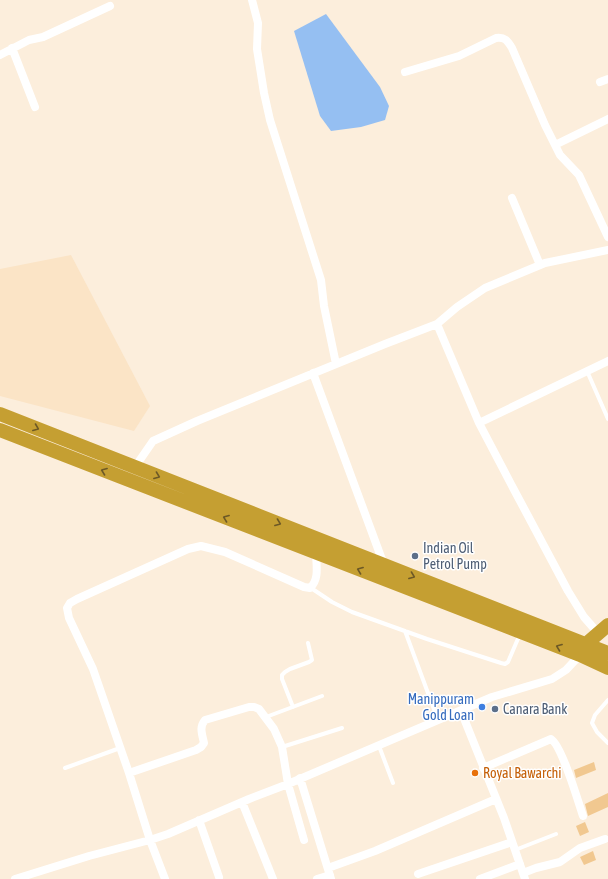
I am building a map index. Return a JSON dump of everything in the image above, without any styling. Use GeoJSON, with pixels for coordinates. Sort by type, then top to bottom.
{"type":"FeatureCollection","features":[{"type":"Feature","properties":{"kind":"highway"},"geometry":{"type":"LineString","coordinates":[[0,414],[384,565],[583,650],[608,668]]}},
{"type":"Feature","properties":{"kind":"highway"},"geometry":{"type":"LineString","coordinates":[[0,430],[520,632],[583,650],[608,653]]}},
{"type":"Feature","properties":{"kind":"highway"},"geometry":{"type":"LineString","coordinates":[[583,650],[603,629]]}},
{"type":"Feature","properties":{"kind":"street"},"geometry":{"type":"LineString","coordinates":[[252,0],[258,24],[257,49],[270,120],[321,280],[324,306],[336,364]]}},
{"type":"Feature","properties":{"kind":"street"},"geometry":{"type":"LineString","coordinates":[[0,55],[32,39],[44,37],[110,6]]}},
{"type":"Feature","properties":{"kind":"street"},"geometry":{"type":"LineString","coordinates":[[405,72],[459,56],[496,38],[502,37],[507,40],[560,155],[575,169],[579,175],[608,238]]}},
{"type":"Feature","properties":{"kind":"street"},"geometry":{"type":"LineString","coordinates":[[12,48],[35,107]]}},
{"type":"Feature","properties":{"kind":"street"},"geometry":{"type":"LineString","coordinates":[[600,82],[608,79]]}},
{"type":"Feature","properties":{"kind":"street"},"geometry":{"type":"LineString","coordinates":[[555,145],[608,119]]}},
{"type":"Feature","properties":{"kind":"street"},"geometry":{"type":"LineString","coordinates":[[512,198],[540,265]]}},
{"type":"Feature","properties":{"kind":"street"},"geometry":{"type":"LineString","coordinates":[[135,467],[153,441],[313,373],[436,324],[457,307],[485,288],[540,265],[561,259],[608,250]]}},
{"type":"Feature","properties":{"kind":"street"},"geometry":{"type":"LineString","coordinates":[[436,324],[479,423],[562,580],[584,617],[603,629]]}},
{"type":"Feature","properties":{"kind":"street"},"geometry":{"type":"LineString","coordinates":[[479,423],[608,360]]}},
{"type":"Feature","properties":{"kind":"street"},"geometry":{"type":"LineString","coordinates":[[313,373],[384,565]]}},
{"type":"Feature","properties":{"kind":"street"},"geometry":{"type":"LineString","coordinates":[[165,879],[150,840],[129,773],[93,669],[69,618],[67,608],[70,603],[188,549],[201,546],[225,552],[304,587],[310,588],[317,578],[316,553]]}},
{"type":"Feature","properties":{"kind":"street"},"geometry":{"type":"LineString","coordinates":[[15,879],[89,856],[150,840],[461,712],[500,694],[552,679],[566,670],[583,650]]}},
{"type":"Feature","properties":{"kind":"street"},"geometry":{"type":"LineString","coordinates":[[129,773],[196,750],[204,743],[201,729],[202,723],[206,720],[249,707],[254,707],[259,709],[266,717],[274,729],[282,747],[288,784],[304,840]]}},
{"type":"Feature","properties":{"kind":"street"},"geometry":{"type":"LineString","coordinates":[[461,712],[496,799],[524,876],[536,868],[560,862],[580,848],[605,839]]}},
{"type":"Feature","properties":{"kind":"street"},"geometry":{"type":"LineString","coordinates":[[483,768],[551,738],[557,745],[583,816]]}},
{"type":"Feature","properties":{"kind":"street"},"geometry":{"type":"LineString","coordinates":[[300,778],[330,874]]}},
{"type":"Feature","properties":{"kind":"street"},"geometry":{"type":"LineString","coordinates":[[317,879],[330,874],[374,851],[496,799]]}},
{"type":"Feature","properties":{"kind":"street"},"geometry":{"type":"LineString","coordinates":[[242,802],[273,879]]}},
{"type":"Feature","properties":{"kind":"street"},"geometry":{"type":"LineString","coordinates":[[200,820],[220,877]]}},
{"type":"Feature","properties":{"kind":"street"},"geometry":{"type":"LineString","coordinates":[[418,874],[512,842]]}},
{"type":"Feature","properties":{"kind":"street"},"geometry":{"type":"LineString","coordinates":[[480,879],[520,864]]}},
{"type":"Feature","properties":{"kind":"lane"},"geometry":{"type":"LineString","coordinates":[[587,371],[608,419]]}},
{"type":"Feature","properties":{"kind":"lane"},"geometry":{"type":"LineString","coordinates":[[310,588],[352,612],[505,664],[511,656],[520,632]]}},
{"type":"Feature","properties":{"kind":"lane"},"geometry":{"type":"LineString","coordinates":[[405,631],[438,721]]}},
{"type":"Feature","properties":{"kind":"lane"},"geometry":{"type":"LineString","coordinates":[[293,707],[282,679],[282,675],[285,672],[312,660],[308,643]]}},
{"type":"Feature","properties":{"kind":"lane"},"geometry":{"type":"LineString","coordinates":[[266,717],[322,696]]}},
{"type":"Feature","properties":{"kind":"lane"},"geometry":{"type":"LineString","coordinates":[[608,700],[595,715],[592,723],[597,732],[608,743]]}},
{"type":"Feature","properties":{"kind":"lane"},"geometry":{"type":"LineString","coordinates":[[282,747],[342,728]]}},
{"type":"Feature","properties":{"kind":"lane"},"geometry":{"type":"LineString","coordinates":[[378,745],[393,783]]}},
{"type":"Feature","properties":{"kind":"lane"},"geometry":{"type":"LineString","coordinates":[[65,768],[120,748]]}},
{"type":"Feature","properties":{"kind":"lane"},"geometry":{"type":"LineString","coordinates":[[515,850],[556,834]]}},
{"type":"Feature","properties":{"kind":"shaded area"},"geometry":{"type":"Polygon","coordinates":[[[71,255],[150,406],[134,431],[0,396],[0,269],[71,255]]]}},
{"type":"Feature","properties":{"kind":"water"},"geometry":{"type":"Polygon","coordinates":[[[326,14],[380,87],[389,106],[385,120],[361,127],[331,131],[320,116],[294,31],[326,14]]]}},
{"type":"Feature","properties":{"kind":"building"},"geometry":{"type":"Polygon","coordinates":[[[594,762],[596,770],[576,778],[574,770],[594,762]]]}},
{"type":"Feature","properties":{"kind":"building"},"geometry":{"type":"Polygon","coordinates":[[[608,793],[608,807],[588,816],[585,804],[608,793]]]}},
{"type":"Feature","properties":{"kind":"building"},"geometry":{"type":"Polygon","coordinates":[[[585,822],[589,832],[580,836],[576,826],[585,822]]]}},
{"type":"Feature","properties":{"kind":"building"},"geometry":{"type":"Polygon","coordinates":[[[593,851],[596,860],[584,865],[580,857],[593,851]]]}},
{"type":"Feature","properties":{"kind":"place","name":"Indian Oil Petrol Pump"},"geometry":{"type":"Point","coordinates":[415,556]}},
{"type":"Feature","properties":{"kind":"place","name":"Manippuram Gold Loan"},"geometry":{"type":"Point","coordinates":[482,707]}},
{"type":"Feature","properties":{"kind":"place","name":"Canara Bank"},"geometry":{"type":"Point","coordinates":[495,709]}},
{"type":"Feature","properties":{"kind":"place","name":"Royal Bawarchi"},"geometry":{"type":"Point","coordinates":[475,773]}}]}
